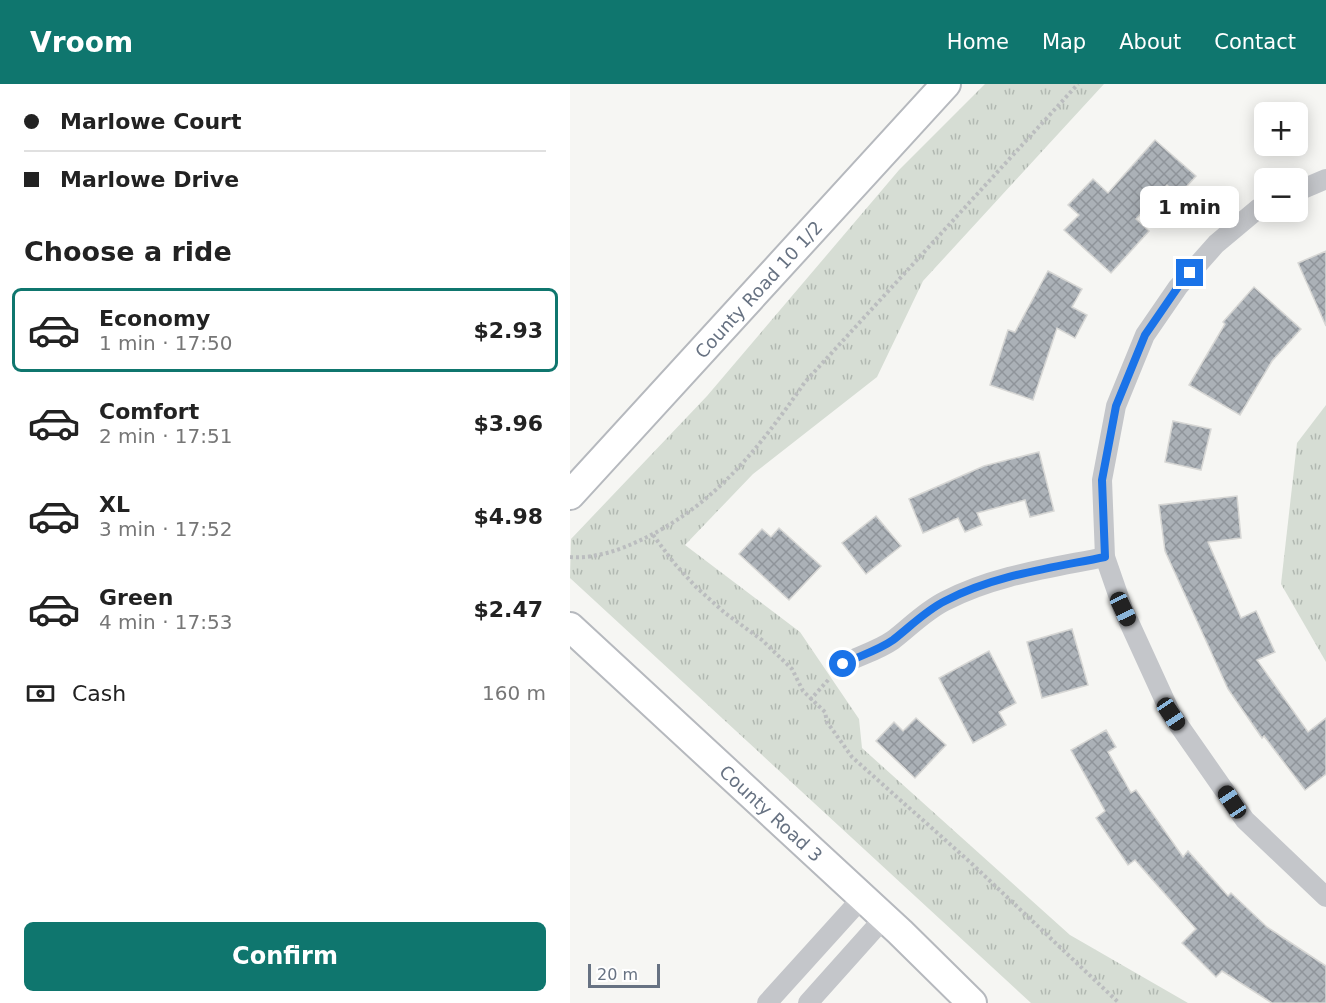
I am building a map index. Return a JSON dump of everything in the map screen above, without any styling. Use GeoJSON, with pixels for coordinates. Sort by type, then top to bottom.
{"type":"FeatureCollection","features":[{"type":"Feature","properties":{"kind":"street","name":"County Road 10 1/2"},"geometry":{"type":"LineString","coordinates":[[570,495],[946,84]]}},
{"type":"Feature","properties":{"kind":"street"},"geometry":{"type":"LineString","coordinates":[[1308,187],[1326,179]]}},
{"type":"Feature","properties":{"kind":"street"},"geometry":{"type":"LineString","coordinates":[[1254,212],[1216,244],[1178,287],[1145,335],[1116,406],[1102,480],[1105,557],[1123,609],[1171,714],[1245,820],[1326,897]]}},
{"type":"Feature","properties":{"kind":"street"},"geometry":{"type":"LineString","coordinates":[[843,664],[891,641],[920,616],[972,588],[1015,574],[1105,557]]}},
{"type":"Feature","properties":{"kind":"street","name":"County Road 3"},"geometry":{"type":"LineString","coordinates":[[570,627],[884,918],[972,1003]]}},
{"type":"Feature","properties":{"kind":"street"},"geometry":{"type":"LineString","coordinates":[[766,1003],[862,898]]}},
{"type":"Feature","properties":{"kind":"street"},"geometry":{"type":"LineString","coordinates":[[808,1003],[884,918]]}},
{"type":"Feature","properties":{"kind":"path"},"geometry":{"type":"LineString","coordinates":[[570,557],[614,552],[673,524],[713,495],[769,434],[805,382],[1078,84]]}},
{"type":"Feature","properties":{"kind":"path"},"geometry":{"type":"LineString","coordinates":[[653,535],[696,587],[725,613],[762,640],[792,669],[803,691],[825,712],[827,723],[852,757],[971,863],[1119,1003]]}},
{"type":"Feature","properties":{"kind":"path"},"geometry":{"type":"LineString","coordinates":[[810,700],[843,664]]}},
{"type":"Feature","properties":{"kind":"green space"},"geometry":{"type":"Polygon","coordinates":[[[985,84],[1104,84],[923,281],[877,377],[753,474],[685,545],[800,632],[859,719],[862,748],[1070,935],[1188,1003],[1031,1003],[570,578],[571,539],[707,396],[899,170],[985,84]]]}},
{"type":"Feature","properties":{"kind":"green space"},"geometry":{"type":"Polygon","coordinates":[[[1326,405],[1326,662],[1281,584],[1297,443],[1326,405]]]}},
{"type":"Feature","properties":{"kind":"building"},"geometry":{"type":"Polygon","coordinates":[[[1155,140],[1196,176],[1178,196],[1167,185],[1136,219],[1149,231],[1111,273],[1064,230],[1079,215],[1068,205],[1093,179],[1108,193],[1155,140]]]}},
{"type":"Feature","properties":{"kind":"building"},"geometry":{"type":"Polygon","coordinates":[[[1326,251],[1326,326],[1298,263],[1326,251]]]}},
{"type":"Feature","properties":{"kind":"building"},"geometry":{"type":"Polygon","coordinates":[[[1048,271],[1082,289],[1072,307],[1087,315],[1075,338],[1057,328],[1033,400],[990,385],[1008,330],[1015,332],[1048,271]]]}},
{"type":"Feature","properties":{"kind":"building"},"geometry":{"type":"Polygon","coordinates":[[[1254,287],[1301,329],[1272,361],[1240,415],[1189,385],[1225,324],[1223,322],[1254,287]]]}},
{"type":"Feature","properties":{"kind":"building"},"geometry":{"type":"Polygon","coordinates":[[[1173,421],[1211,429],[1201,470],[1165,462],[1173,421]]]}},
{"type":"Feature","properties":{"kind":"building"},"geometry":{"type":"Polygon","coordinates":[[[1039,452],[1054,511],[1030,517],[1025,500],[977,513],[982,525],[965,532],[958,518],[923,533],[909,499],[984,466],[1039,452]]]}},
{"type":"Feature","properties":{"kind":"building"},"geometry":{"type":"Polygon","coordinates":[[[1237,496],[1241,538],[1208,542],[1241,618],[1256,611],[1275,652],[1257,660],[1308,732],[1326,718],[1326,774],[1305,790],[1264,736],[1262,738],[1228,689],[1165,551],[1159,505],[1237,496]]]}},
{"type":"Feature","properties":{"kind":"building"},"geometry":{"type":"Polygon","coordinates":[[[876,516],[901,546],[866,574],[842,543],[876,516]]]}},
{"type":"Feature","properties":{"kind":"building"},"geometry":{"type":"Polygon","coordinates":[[[779,528],[821,566],[789,600],[739,554],[762,529],[771,537],[779,528]]]}},
{"type":"Feature","properties":{"kind":"building"},"geometry":{"type":"Polygon","coordinates":[[[1072,629],[1088,685],[1042,698],[1027,642],[1072,629]]]}},
{"type":"Feature","properties":{"kind":"building"},"geometry":{"type":"Polygon","coordinates":[[[989,651],[1016,703],[999,712],[1006,725],[973,743],[939,678],[989,651]]]}},
{"type":"Feature","properties":{"kind":"building"},"geometry":{"type":"Polygon","coordinates":[[[916,718],[946,745],[915,778],[876,741],[894,722],[903,731],[916,718]]]}},
{"type":"Feature","properties":{"kind":"building"},"geometry":{"type":"Polygon","coordinates":[[[1106,730],[1116,747],[1108,752],[1131,793],[1136,790],[1183,857],[1188,851],[1228,896],[1231,893],[1267,927],[1326,966],[1326,1003],[1272,1003],[1222,971],[1216,977],[1182,943],[1196,929],[1135,860],[1128,865],[1096,818],[1105,811],[1071,750],[1106,730]]]}},
{"type":"Feature","properties":{"kind":"route"},"geometry":{"type":"LineString","coordinates":[[843,664],[891,641],[920,616],[972,588],[1015,574],[1105,557],[1102,480],[1116,406],[1145,335],[1190,273]]}}]}
